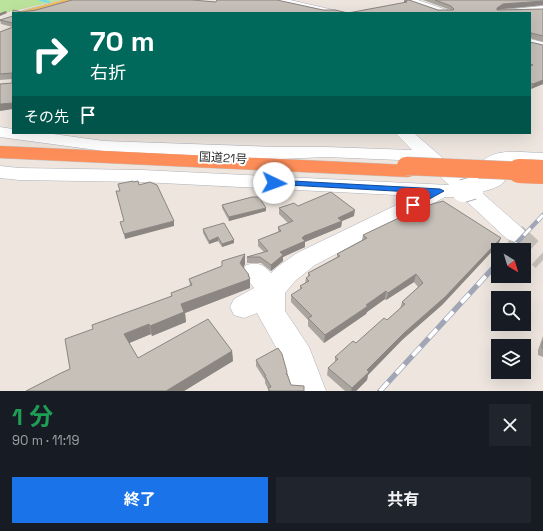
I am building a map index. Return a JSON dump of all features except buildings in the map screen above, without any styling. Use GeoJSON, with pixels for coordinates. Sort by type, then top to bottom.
{"type":"FeatureCollection","features":[{"type":"Feature","properties":{"kind":"highway","name":"国道21号"},"geometry":{"type":"LineString","coordinates":[[0,144],[50,149],[543,172]]}},
{"type":"Feature","properties":{"kind":"highway","name":"国道21号"},"geometry":{"type":"LineString","coordinates":[[0,152],[412,165],[543,177]]}},
{"type":"Feature","properties":{"kind":"main road"},"geometry":{"type":"LineString","coordinates":[[30,12],[74,0]]}},
{"type":"Feature","properties":{"kind":"street"},"geometry":{"type":"LineString","coordinates":[[279,0],[284,0]]}},
{"type":"Feature","properties":{"kind":"street"},"geometry":{"type":"LineString","coordinates":[[279,0],[331,12]]}},
{"type":"Feature","properties":{"kind":"street"},"geometry":{"type":"LineString","coordinates":[[410,0],[444,12]]}},
{"type":"Feature","properties":{"kind":"street"},"geometry":{"type":"LineString","coordinates":[[512,12],[543,9]]}},
{"type":"Feature","properties":{"kind":"street"},"geometry":{"type":"LineString","coordinates":[[0,132],[12,134]]}},
{"type":"Feature","properties":{"kind":"street"},"geometry":{"type":"LineString","coordinates":[[15,134],[104,146],[277,165],[459,190]]}},
{"type":"Feature","properties":{"kind":"street"},"geometry":{"type":"LineString","coordinates":[[396,134],[412,165]]}},
{"type":"Feature","properties":{"kind":"street"},"geometry":{"type":"LineString","coordinates":[[405,134],[515,234]]}},
{"type":"Feature","properties":{"kind":"street"},"geometry":{"type":"LineString","coordinates":[[0,172],[277,165],[326,152],[412,165],[459,190]]}},
{"type":"Feature","properties":{"kind":"street"},"geometry":{"type":"LineString","coordinates":[[244,307],[263,281],[286,274],[306,259],[459,190],[495,180],[495,176],[489,165],[491,161],[507,158],[543,159]]}},
{"type":"Feature","properties":{"kind":"street"},"geometry":{"type":"LineString","coordinates":[[263,281],[271,313],[298,357],[310,391]]}},
{"type":"Feature","properties":{"kind":"green space"},"geometry":{"type":"Polygon","coordinates":[[[0,0],[62,0],[0,14],[0,0]]]}},
{"type":"Feature","properties":{"kind":"waterway"},"geometry":{"type":"LineString","coordinates":[[40,0],[49,2]]}},
{"type":"Feature","properties":{"kind":"tunnel"},"geometry":{"type":"LineString","coordinates":[[515,234],[543,260]]}},
{"type":"Feature","properties":{"kind":"railway"},"geometry":{"type":"LineString","coordinates":[[517,243],[543,215]]}},
{"type":"Feature","properties":{"kind":"railway"},"geometry":{"type":"LineString","coordinates":[[380,391],[491,270]]}},
{"type":"Feature","properties":{"kind":"route"},"geometry":{"type":"LineString","coordinates":[[274,183],[440,191],[413,205]]}}]}
